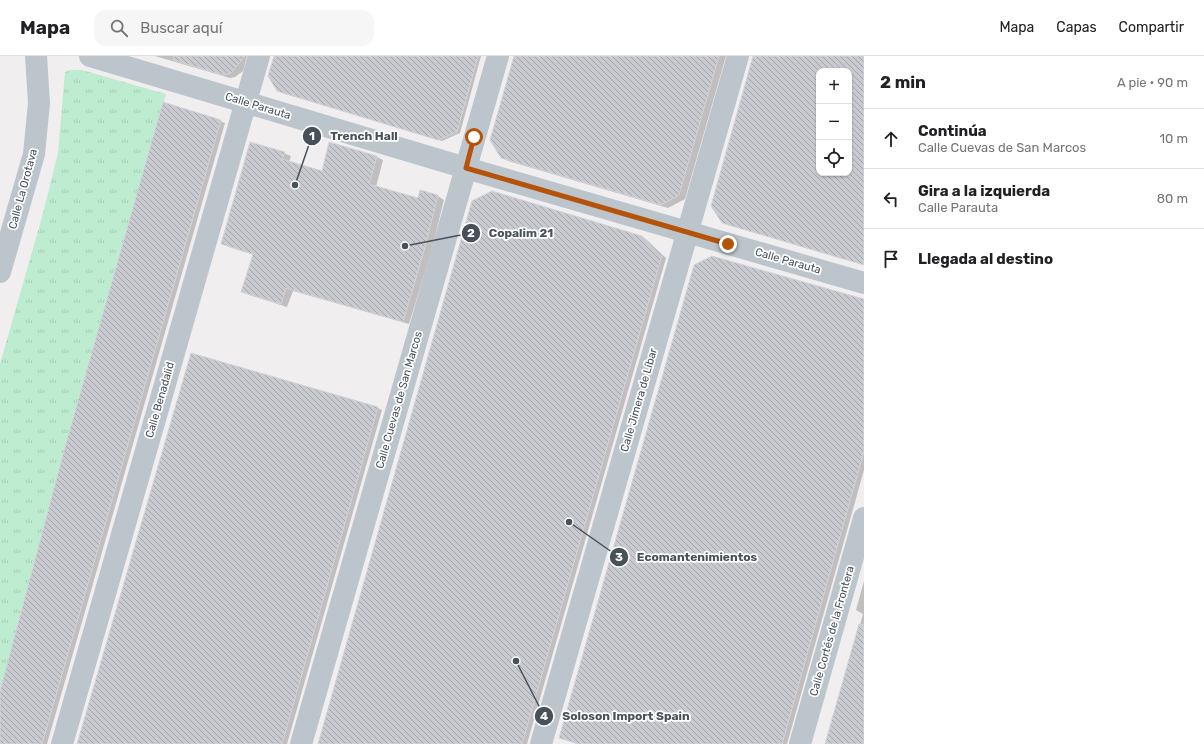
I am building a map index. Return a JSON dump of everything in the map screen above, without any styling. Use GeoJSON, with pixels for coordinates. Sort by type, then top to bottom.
{"type":"FeatureCollection","features":[{"type":"Feature","properties":{"kind":"street","name":"Calle La Orotava"},"geometry":{"type":"LineString","coordinates":[[0,272],[34,154],[39,103],[36,56]]}},
{"type":"Feature","properties":{"kind":"street","name":"Calle Parauta"},"geometry":{"type":"LineString","coordinates":[[90,56],[466,168],[864,283]]}},
{"type":"Feature","properties":{"kind":"street","name":"Calle Benadalid"},"geometry":{"type":"LineString","coordinates":[[62,744],[259,56]]}},
{"type":"Feature","properties":{"kind":"street","name":"Calle Cuevas de San Marcos"},"geometry":{"type":"LineString","coordinates":[[301,744],[498,56]]}},
{"type":"Feature","properties":{"kind":"street","name":"Calle Jimera de Líbar"},"geometry":{"type":"LineString","coordinates":[[541,744],[738,56]]}},
{"type":"Feature","properties":{"kind":"street","name":"Calle Cortés de la Frontera"},"geometry":{"type":"LineString","coordinates":[[800,744],[864,518]]}},
{"type":"Feature","properties":{"kind":"green space"},"geometry":{"type":"Polygon","coordinates":[[[70,70],[82,70],[166,94],[65,447],[0,691],[0,364],[42,217],[58,153],[65,72],[70,70]]]}},
{"type":"Feature","properties":{"kind":"building"},"geometry":{"type":"Polygon","coordinates":[[[174,56],[245,56],[231,73],[223,75],[173,60],[174,56]]]}},
{"type":"Feature","properties":{"kind":"building"},"geometry":{"type":"Polygon","coordinates":[[[274,56],[478,56],[457,132],[438,140],[277,91],[268,76],[274,56]]]}},
{"type":"Feature","properties":{"kind":"building"},"geometry":{"type":"Polygon","coordinates":[[[514,56],[719,56],[679,195],[661,205],[501,158],[490,140],[514,56]]]}},
{"type":"Feature","properties":{"kind":"building"},"geometry":{"type":"Polygon","coordinates":[[[753,56],[864,56],[864,265],[722,223],[711,206],[753,56]]]}},
{"type":"Feature","properties":{"kind":"building"},"geometry":{"type":"Polygon","coordinates":[[[163,102],[221,120],[42,744],[0,744],[0,691],[65,447],[163,102]]]}},
{"type":"Feature","properties":{"kind":"building"},"geometry":{"type":"Polygon","coordinates":[[[250,142],[285,152],[282,159],[322,171],[329,142],[377,156],[369,184],[418,198],[420,190],[438,195],[425,247],[403,322],[286,288],[281,304],[241,292],[253,254],[221,244],[250,142]]]}},
{"type":"Feature","properties":{"kind":"building"},"geometry":{"type":"Polygon","coordinates":[[[492,191],[642,236],[662,255],[522,744],[318,744],[472,201],[492,191]]]}},
{"type":"Feature","properties":{"kind":"building"},"geometry":{"type":"Polygon","coordinates":[[[712,256],[864,299],[864,451],[782,744],[579,744],[559,738],[694,265],[712,256]]]}},
{"type":"Feature","properties":{"kind":"building"},"geometry":{"type":"Polygon","coordinates":[[[191,353],[378,407],[282,744],[77,744],[191,353]]]}},
{"type":"Feature","properties":{"kind":"building"},"geometry":{"type":"Polygon","coordinates":[[[859,624],[864,625],[864,744],[825,744],[859,624]]]}},
{"type":"Feature","properties":{"kind":"place","name":"Trench Hall"},"geometry":{"type":"Point","coordinates":[295,185]}},
{"type":"Feature","properties":{"kind":"place","name":"Copalim 21"},"geometry":{"type":"Point","coordinates":[405,246]}},
{"type":"Feature","properties":{"kind":"place","name":"Ecomantenimientos"},"geometry":{"type":"Point","coordinates":[569,522]}},
{"type":"Feature","properties":{"kind":"place","name":"Soloson Import Spain"},"geometry":{"type":"Point","coordinates":[516,661]}},
{"type":"Feature","properties":{"kind":"route"},"geometry":{"type":"LineString","coordinates":[[474,137],[466,168],[728,244]]}}]}
